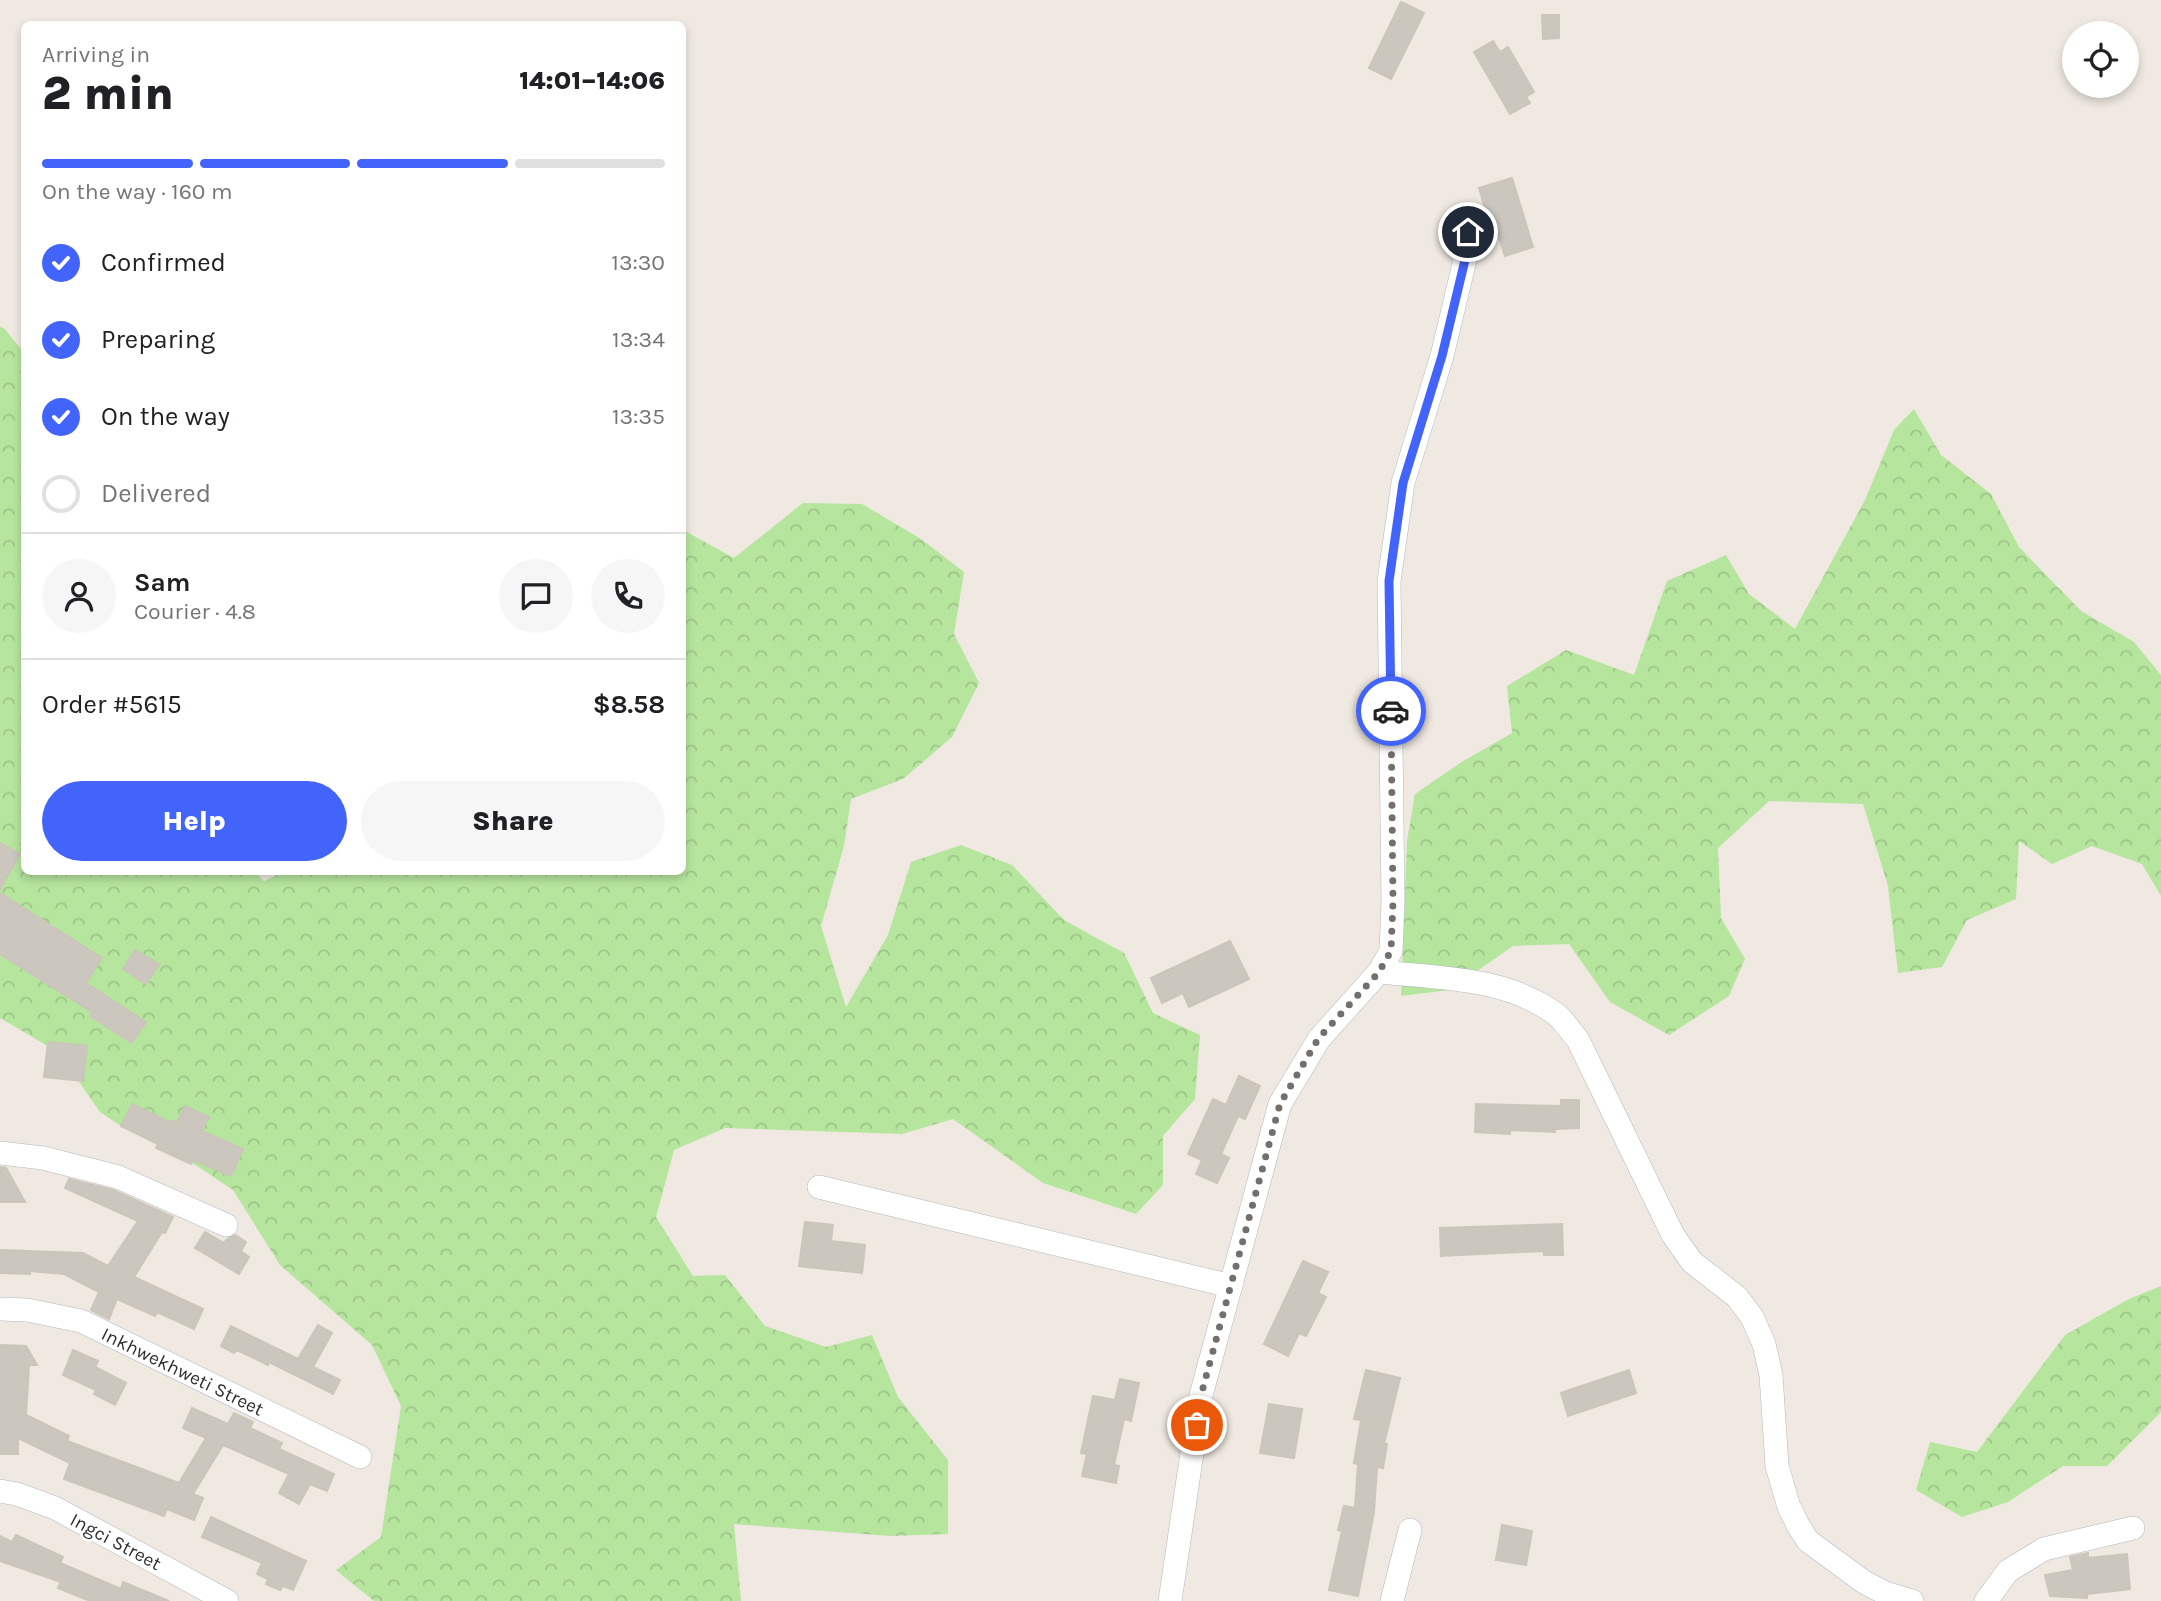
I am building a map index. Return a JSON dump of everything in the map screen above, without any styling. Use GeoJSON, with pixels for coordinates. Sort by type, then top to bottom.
{"type":"FeatureCollection","features":[{"type":"Feature","properties":{"kind":"street"},"geometry":{"type":"LineString","coordinates":[[1170,1601],[1200,1399],[1280,1104],[1318,1039],[1379,972],[1391,951],[1393,902],[1389,581],[1403,483],[1442,356],[1465,260],[1468,232]]}},
{"type":"Feature","properties":{"kind":"street"},"geometry":{"type":"LineString","coordinates":[[1379,972],[1478,982],[1518,993],[1558,1016],[1578,1040],[1673,1235],[1692,1262],[1737,1297],[1752,1317],[1764,1344],[1771,1375],[1777,1466],[1789,1507],[1798,1525],[1808,1541],[1864,1583],[1912,1601]]}},
{"type":"Feature","properties":{"kind":"street"},"geometry":{"type":"LineString","coordinates":[[0,1153],[43,1158],[118,1177],[226,1225]]}},
{"type":"Feature","properties":{"kind":"street"},"geometry":{"type":"LineString","coordinates":[[819,1187],[1231,1286]]}},
{"type":"Feature","properties":{"kind":"street","name":"Inkhwekhweti Street"},"geometry":{"type":"LineString","coordinates":[[0,1309],[27,1310],[81,1321],[360,1457]]}},
{"type":"Feature","properties":{"kind":"street","name":"Ingci Street"},"geometry":{"type":"LineString","coordinates":[[0,1492],[17,1494],[55,1508],[227,1601]]}},
{"type":"Feature","properties":{"kind":"street"},"geometry":{"type":"LineString","coordinates":[[1986,1601],[2008,1571],[2045,1549],[2133,1528]]}},
{"type":"Feature","properties":{"kind":"street"},"geometry":{"type":"LineString","coordinates":[[1391,1601],[1410,1530]]}},
{"type":"Feature","properties":{"kind":"green space"},"geometry":{"type":"Polygon","coordinates":[[[0,327],[4,328],[21,349],[21,875],[258,875],[264,881],[277,875],[686,875],[686,532],[734,558],[803,503],[862,504],[921,539],[964,572],[954,634],[979,683],[952,737],[903,779],[851,799],[844,846],[821,926],[846,1007],[888,935],[911,862],[961,845],[1012,865],[1064,920],[1124,953],[1153,1013],[1200,1035],[1195,1099],[1163,1136],[1163,1185],[1136,1214],[1043,1183],[953,1119],[902,1134],[725,1128],[674,1150],[656,1217],[693,1276],[725,1275],[765,1326],[826,1347],[872,1335],[898,1397],[948,1460],[948,1534],[890,1536],[734,1524],[741,1601],[374,1601],[336,1570],[381,1537],[401,1406],[372,1345],[280,1265],[233,1190],[182,1156],[121,1126],[100,1112],[58,1052],[0,1018],[0,327]]]}},
{"type":"Feature","properties":{"kind":"green space"},"geometry":{"type":"Polygon","coordinates":[[[1914,409],[1941,455],[1991,494],[2019,547],[2081,611],[2134,642],[2161,675],[2161,896],[2142,864],[2092,846],[2052,864],[2019,841],[2016,899],[1967,920],[1942,967],[1898,973],[1888,886],[1863,804],[1769,801],[1718,848],[1721,918],[1745,959],[1729,996],[1669,1035],[1610,1002],[1569,944],[1513,946],[1450,990],[1401,996],[1407,841],[1415,794],[1460,763],[1512,733],[1507,686],[1566,650],[1634,675],[1667,581],[1726,555],[1749,594],[1795,629],[1865,500],[1894,430],[1914,409]]]}},
{"type":"Feature","properties":{"kind":"green space"},"geometry":{"type":"Polygon","coordinates":[[[2161,1286],[2161,1412],[2107,1466],[2063,1466],[2008,1502],[1962,1517],[1916,1490],[1930,1442],[1977,1452],[2065,1335],[2129,1299],[2161,1286]]]}},
{"type":"Feature","properties":{"kind":"building"},"geometry":{"type":"Polygon","coordinates":[[[1401,2],[1424,13],[1391,79],[1369,68],[1401,2]]]}},
{"type":"Feature","properties":{"kind":"building"},"geometry":{"type":"Polygon","coordinates":[[[1542,15],[1559,15],[1559,38],[1543,39],[1542,15]]]}},
{"type":"Feature","properties":{"kind":"building"},"geometry":{"type":"Polygon","coordinates":[[[1493,41],[1500,52],[1508,47],[1534,92],[1526,97],[1530,103],[1510,114],[1474,52],[1493,41]]]}},
{"type":"Feature","properties":{"kind":"building"},"geometry":{"type":"Polygon","coordinates":[[[1512,178],[1533,247],[1505,256],[1493,219],[1489,221],[1479,188],[1512,178]]]}},
{"type":"Feature","properties":{"kind":"building"},"geometry":{"type":"Polygon","coordinates":[[[0,843],[20,854],[0,889],[0,843]]]}},
{"type":"Feature","properties":{"kind":"building"},"geometry":{"type":"Polygon","coordinates":[[[0,893],[102,958],[86,983],[146,1022],[132,1043],[90,1016],[92,1012],[0,954],[0,893]]]}},
{"type":"Feature","properties":{"kind":"building"},"geometry":{"type":"Polygon","coordinates":[[[1230,941],[1249,979],[1189,1007],[1183,993],[1162,1003],[1151,978],[1230,941]]]}},
{"type":"Feature","properties":{"kind":"building"},"geometry":{"type":"Polygon","coordinates":[[[135,950],[159,964],[146,984],[123,969],[135,950]]]}},
{"type":"Feature","properties":{"kind":"building"},"geometry":{"type":"Polygon","coordinates":[[[48,1042],[87,1046],[83,1081],[44,1077],[48,1042]]]}},
{"type":"Feature","properties":{"kind":"building"},"geometry":{"type":"Polygon","coordinates":[[[1239,1076],[1260,1086],[1245,1119],[1238,1116],[1221,1154],[1229,1158],[1217,1183],[1196,1174],[1202,1160],[1188,1154],[1213,1099],[1226,1105],[1239,1076]]]}},
{"type":"Feature","properties":{"kind":"building"},"geometry":{"type":"Polygon","coordinates":[[[1561,1100],[1579,1100],[1579,1128],[1555,1129],[1555,1132],[1510,1130],[1510,1134],[1475,1132],[1476,1104],[1561,1106],[1561,1100]]]}},
{"type":"Feature","properties":{"kind":"building"},"geometry":{"type":"Polygon","coordinates":[[[132,1104],[169,1122],[170,1120],[177,1123],[185,1106],[209,1117],[202,1131],[243,1149],[231,1176],[193,1160],[191,1164],[156,1148],[158,1144],[121,1126],[132,1104]]]}},
{"type":"Feature","properties":{"kind":"building"},"geometry":{"type":"Polygon","coordinates":[[[0,1167],[6,1168],[25,1202],[0,1202],[0,1167]]]}},
{"type":"Feature","properties":{"kind":"building"},"geometry":{"type":"Polygon","coordinates":[[[69,1179],[113,1190],[173,1217],[134,1277],[203,1309],[194,1329],[157,1312],[155,1316],[117,1299],[109,1319],[91,1310],[99,1292],[64,1274],[30,1271],[30,1274],[0,1273],[0,1250],[83,1253],[108,1266],[138,1221],[65,1188],[69,1179]]]}},
{"type":"Feature","properties":{"kind":"building"},"geometry":{"type":"Polygon","coordinates":[[[805,1222],[833,1225],[831,1241],[865,1245],[862,1273],[799,1266],[805,1222]]]}},
{"type":"Feature","properties":{"kind":"building"},"geometry":{"type":"Polygon","coordinates":[[[1562,1224],[1563,1255],[1544,1255],[1544,1251],[1441,1256],[1440,1228],[1562,1224]]]}},
{"type":"Feature","properties":{"kind":"building"},"geometry":{"type":"Polygon","coordinates":[[[205,1232],[224,1243],[235,1235],[246,1242],[241,1251],[249,1257],[239,1274],[195,1248],[205,1232]]]}},
{"type":"Feature","properties":{"kind":"building"},"geometry":{"type":"Polygon","coordinates":[[[1303,1261],[1328,1272],[1318,1293],[1326,1297],[1306,1336],[1299,1333],[1288,1356],[1264,1344],[1303,1261]]]}},
{"type":"Feature","properties":{"kind":"building"},"geometry":{"type":"Polygon","coordinates":[[[318,1325],[332,1333],[313,1367],[340,1380],[333,1394],[269,1362],[268,1365],[237,1350],[234,1353],[221,1346],[231,1326],[298,1359],[318,1325]]]}},
{"type":"Feature","properties":{"kind":"building"},"geometry":{"type":"Polygon","coordinates":[[[0,1345],[26,1346],[37,1365],[29,1365],[26,1415],[69,1436],[67,1441],[179,1483],[206,1438],[183,1428],[192,1408],[228,1424],[234,1413],[253,1422],[250,1428],[282,1443],[279,1449],[334,1474],[327,1491],[310,1484],[299,1504],[279,1493],[289,1474],[223,1445],[193,1494],[203,1498],[194,1520],[167,1509],[164,1516],[64,1479],[70,1463],[18,1438],[18,1454],[0,1454],[0,1345]]]}},
{"type":"Feature","properties":{"kind":"building"},"geometry":{"type":"Polygon","coordinates":[[[73,1350],[98,1361],[95,1367],[126,1383],[115,1405],[94,1394],[96,1390],[63,1375],[73,1350]]]}},
{"type":"Feature","properties":{"kind":"building"},"geometry":{"type":"Polygon","coordinates":[[[1366,1370],[1400,1378],[1384,1444],[1387,1444],[1383,1468],[1377,1467],[1374,1512],[1358,1596],[1329,1590],[1342,1531],[1338,1530],[1344,1506],[1355,1508],[1358,1464],[1354,1463],[1361,1420],[1354,1419],[1366,1370]]]}},
{"type":"Feature","properties":{"kind":"building"},"geometry":{"type":"Polygon","coordinates":[[[1629,1370],[1636,1393],[1568,1416],[1561,1393],[1629,1370]]]}},
{"type":"Feature","properties":{"kind":"building"},"geometry":{"type":"Polygon","coordinates":[[[1120,1379],[1139,1383],[1131,1421],[1124,1419],[1114,1465],[1119,1466],[1116,1483],[1082,1476],[1087,1454],[1081,1453],[1093,1396],[1115,1400],[1120,1379]]]}},
{"type":"Feature","properties":{"kind":"building"},"geometry":{"type":"Polygon","coordinates":[[[1269,1404],[1302,1409],[1294,1458],[1260,1453],[1269,1404]]]}},
{"type":"Feature","properties":{"kind":"building"},"geometry":{"type":"Polygon","coordinates":[[[211,1517],[306,1561],[293,1590],[283,1586],[280,1590],[266,1584],[268,1579],[257,1574],[262,1563],[202,1537],[211,1517]]]}},
{"type":"Feature","properties":{"kind":"building"},"geometry":{"type":"Polygon","coordinates":[[[1502,1525],[1532,1531],[1526,1565],[1496,1560],[1502,1525]]]}},
{"type":"Feature","properties":{"kind":"building"},"geometry":{"type":"Polygon","coordinates":[[[16,1535],[63,1557],[60,1563],[121,1589],[123,1582],[169,1601],[90,1601],[58,1588],[61,1582],[0,1561],[0,1536],[12,1542],[16,1535]]]}},
{"type":"Feature","properties":{"kind":"building"},"geometry":{"type":"Polygon","coordinates":[[[2088,1553],[2088,1558],[2127,1554],[2130,1589],[2087,1594],[2087,1598],[2050,1596],[2045,1575],[2073,1570],[2070,1557],[2088,1553]]]}},
{"type":"Feature","properties":{"kind":"way so far"},"geometry":{"type":"LineString","coordinates":[[1197,1425],[1200,1399],[1280,1104],[1318,1039],[1379,972],[1391,951],[1391,711]]}},
{"type":"Feature","properties":{"kind":"route"},"geometry":{"type":"LineString","coordinates":[[1391,711],[1389,581],[1403,483],[1442,356],[1465,260],[1468,232]]}}]}
